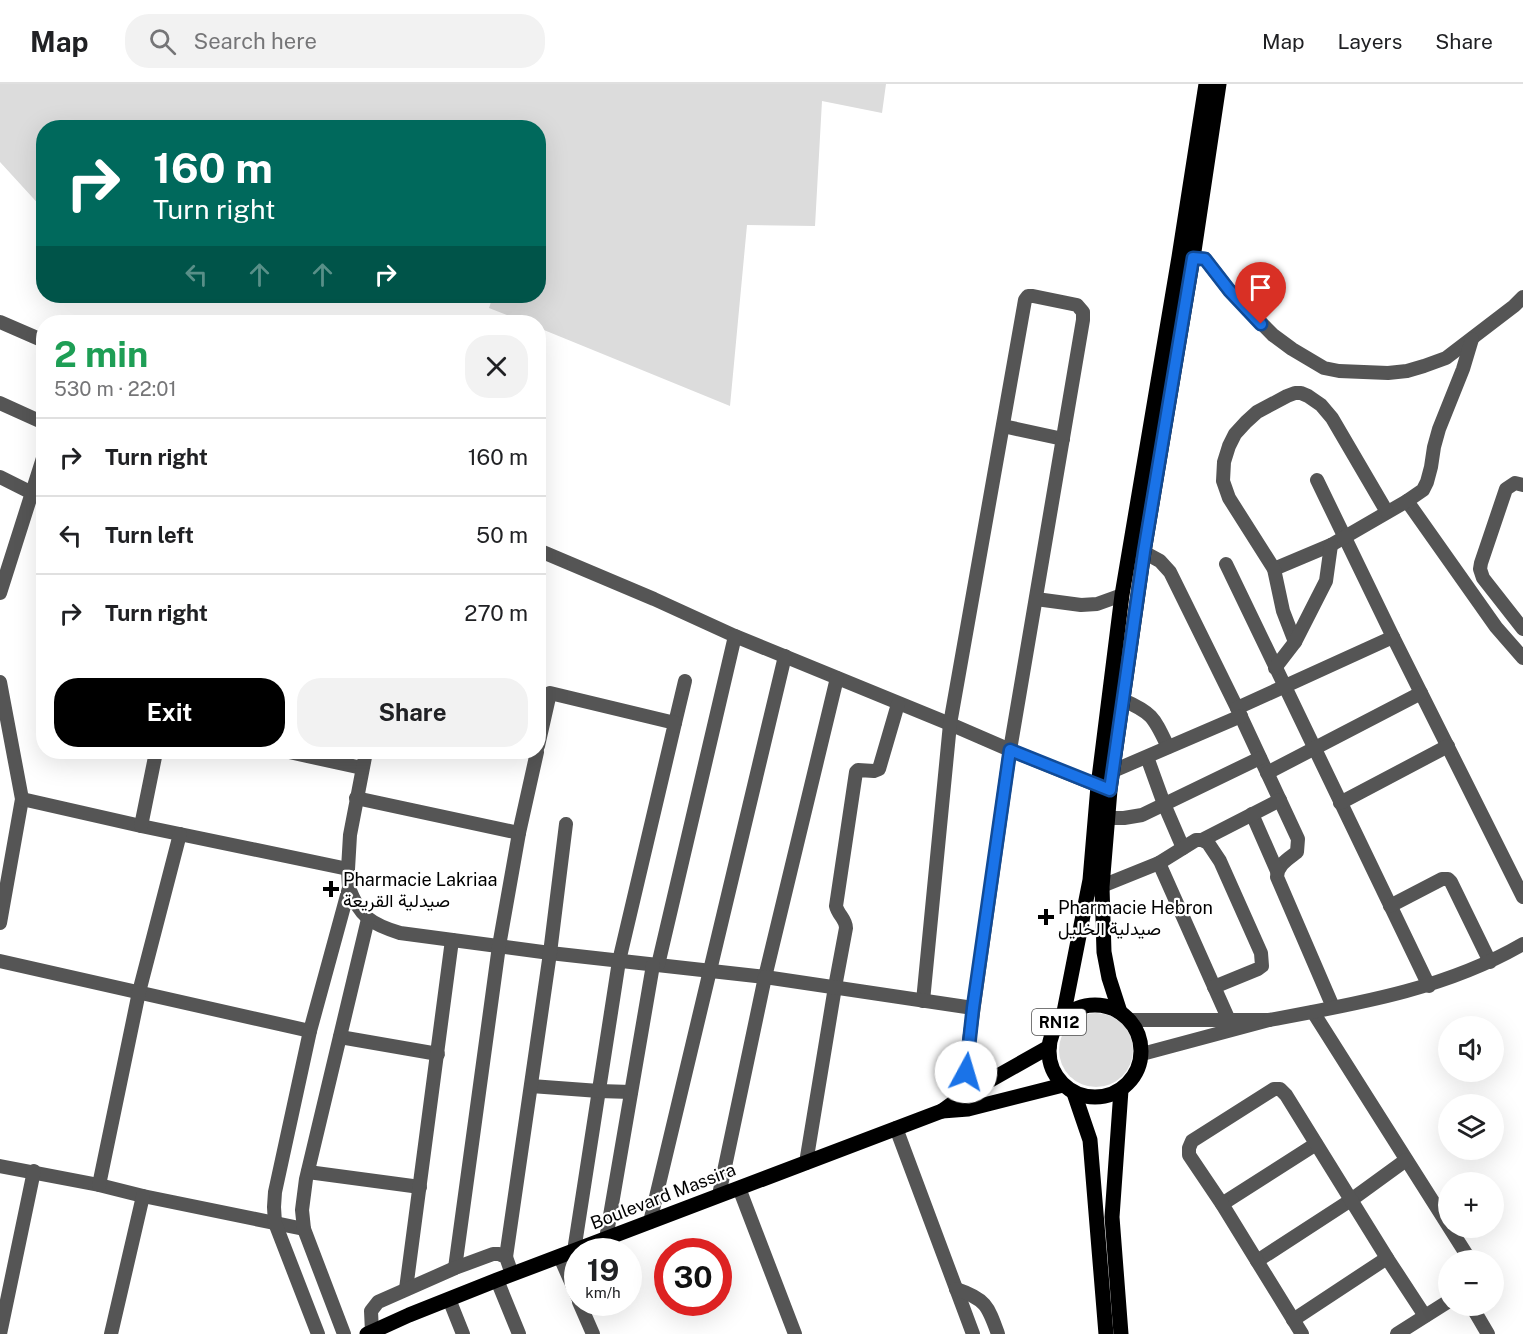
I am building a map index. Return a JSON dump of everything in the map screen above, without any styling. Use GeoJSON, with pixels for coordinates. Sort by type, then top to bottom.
{"type":"FeatureCollection","features":[{"type":"Feature","properties":{"kind":"main road","name":"RN12"},"geometry":{"type":"LineString","coordinates":[[1186,257],[1206,84]]}},
{"type":"Feature","properties":{"kind":"main road","name":"RN12"},"geometry":{"type":"LineString","coordinates":[[1064,1017],[1095,889],[1108,818],[1104,788],[1113,771],[1123,700],[1138,549],[1186,257],[1219,84]]}},
{"type":"Feature","properties":{"kind":"main road","name":"RN12"},"geometry":{"type":"LineString","coordinates":[[1138,549],[1122,595],[1104,788],[1090,880],[1095,889],[1108,978],[1125,1016],[1139,1036],[1142,1054]]}},
{"type":"Feature","properties":{"kind":"main road","name":"RN12"},"geometry":{"type":"LineString","coordinates":[[1121,1334],[1105,1216],[1090,1140],[1069,1089],[1055,1074],[1050,1061],[1049,1047],[1053,1031],[1073,1010],[1097,1004],[1109,1007],[1125,1016]]}},
{"type":"Feature","properties":{"kind":"main road","name":"Boulevard Massira"},"geometry":{"type":"LineString","coordinates":[[609,1238],[966,1102],[1049,1047]]}},
{"type":"Feature","properties":{"kind":"main road"},"geometry":{"type":"LineString","coordinates":[[966,1102],[1069,1089],[1086,1097],[1110,1096],[1132,1080],[1139,1068],[1142,1054]]}},
{"type":"Feature","properties":{"kind":"main road","name":"RN12"},"geometry":{"type":"LineString","coordinates":[[1106,1334],[1105,1216],[1121,1090]]}},
{"type":"Feature","properties":{"kind":"main road","name":"Boulevard Massira"},"geometry":{"type":"LineString","coordinates":[[369,1333],[449,1299],[564,1255]]}},
{"type":"Feature","properties":{"kind":"street"},"geometry":{"type":"LineString","coordinates":[[1186,257],[1205,259],[1229,290],[1273,335],[1324,368],[1339,371],[1388,373],[1407,371],[1446,358],[1523,297]]}},
{"type":"Feature","properties":{"kind":"street"},"geometry":{"type":"LineString","coordinates":[[922,1001],[950,724],[1025,300],[1028,296],[1033,296],[1077,305],[1083,312],[1083,320],[1010,750],[973,1008],[966,1102]]}},
{"type":"Feature","properties":{"kind":"street"},"geometry":{"type":"LineString","coordinates":[[0,322],[36,338]]}},
{"type":"Feature","properties":{"kind":"street"},"geometry":{"type":"LineString","coordinates":[[1274,569],[1331,545],[1423,490],[1427,482],[1439,429],[1463,369],[1472,339]]}},
{"type":"Feature","properties":{"kind":"street"},"geometry":{"type":"LineString","coordinates":[[1295,642],[1283,611],[1274,569],[1230,498],[1223,481],[1224,462],[1234,434],[1257,412],[1287,396],[1301,393],[1308,396],[1321,405],[1332,418],[1387,512]]}},
{"type":"Feature","properties":{"kind":"street"},"geometry":{"type":"LineString","coordinates":[[0,403],[36,419]]}},
{"type":"Feature","properties":{"kind":"street"},"geometry":{"type":"LineString","coordinates":[[1003,426],[1063,439]]}},
{"type":"Feature","properties":{"kind":"street"},"geometry":{"type":"LineString","coordinates":[[0,477],[32,493]]}},
{"type":"Feature","properties":{"kind":"street"},"geometry":{"type":"LineString","coordinates":[[0,593],[5,557],[36,480]]}},
{"type":"Feature","properties":{"kind":"street"},"geometry":{"type":"LineString","coordinates":[[1317,480],[1523,897]]}},
{"type":"Feature","properties":{"kind":"street"},"geometry":{"type":"LineString","coordinates":[[1523,485],[1515,483],[1506,489],[1480,569],[1483,578],[1523,629]]}},
{"type":"Feature","properties":{"kind":"street"},"geometry":{"type":"LineString","coordinates":[[1407,501],[1496,627],[1523,658]]}},
{"type":"Feature","properties":{"kind":"street"},"geometry":{"type":"LineString","coordinates":[[1275,668],[1295,642],[1326,581],[1331,545]]}},
{"type":"Feature","properties":{"kind":"street"},"geometry":{"type":"LineString","coordinates":[[1138,549],[1160,561],[1170,572],[1298,839],[1297,852],[1279,866],[1277,871]]}},
{"type":"Feature","properties":{"kind":"street"},"geometry":{"type":"LineString","coordinates":[[546,553],[735,636],[1104,788]]}},
{"type":"Feature","properties":{"kind":"street"},"geometry":{"type":"LineString","coordinates":[[1226,564],[1429,986]]}},
{"type":"Feature","properties":{"kind":"street"},"geometry":{"type":"LineString","coordinates":[[1036,599],[1081,605],[1097,604],[1122,595]]}},
{"type":"Feature","properties":{"kind":"street"},"geometry":{"type":"LineString","coordinates":[[606,1238],[656,965],[735,636]]}},
{"type":"Feature","properties":{"kind":"street"},"geometry":{"type":"LineString","coordinates":[[1113,771],[1168,747],[1285,687],[1393,637]]}},
{"type":"Feature","properties":{"kind":"street"},"geometry":{"type":"LineString","coordinates":[[650,1222],[785,656]]}},
{"type":"Feature","properties":{"kind":"street"},"geometry":{"type":"LineString","coordinates":[[719,1195],[765,977],[837,678]]}},
{"type":"Feature","properties":{"kind":"street"},"geometry":{"type":"LineString","coordinates":[[570,1238],[599,1091],[619,961],[685,681]]}},
{"type":"Feature","properties":{"kind":"street"},"geometry":{"type":"LineString","coordinates":[[0,682],[2,710],[22,799],[0,923]]}},
{"type":"Feature","properties":{"kind":"street"},"geometry":{"type":"LineString","coordinates":[[546,692],[675,723]]}},
{"type":"Feature","properties":{"kind":"street"},"geometry":{"type":"LineString","coordinates":[[1267,773],[1421,693]]}},
{"type":"Feature","properties":{"kind":"street"},"geometry":{"type":"LineString","coordinates":[[1123,700],[1142,708],[1155,720],[1168,747]]}},
{"type":"Feature","properties":{"kind":"street"},"geometry":{"type":"LineString","coordinates":[[806,1163],[846,928],[846,923],[836,906],[856,772],[861,769],[874,771],[879,769],[898,704]]}},
{"type":"Feature","properties":{"kind":"street"},"geometry":{"type":"LineString","coordinates":[[1341,803],[1448,746]]}},
{"type":"Feature","properties":{"kind":"street"},"geometry":{"type":"LineString","coordinates":[[1147,757],[1183,848]]}},
{"type":"Feature","properties":{"kind":"street"},"geometry":{"type":"LineString","coordinates":[[1108,818],[1142,815],[1260,758]]}},
{"type":"Feature","properties":{"kind":"street"},"geometry":{"type":"LineString","coordinates":[[141,826],[155,759]]}},
{"type":"Feature","properties":{"kind":"street"},"geometry":{"type":"LineString","coordinates":[[322,759],[362,768]]}},
{"type":"Feature","properties":{"kind":"street"},"geometry":{"type":"LineString","coordinates":[[318,1334],[275,1223],[275,1192],[310,1031],[349,888],[350,834],[364,759]]}},
{"type":"Feature","properties":{"kind":"street"},"geometry":{"type":"LineString","coordinates":[[455,1268],[499,946],[519,833],[535,759]]}},
{"type":"Feature","properties":{"kind":"street"},"geometry":{"type":"LineString","coordinates":[[356,798],[519,833]]}},
{"type":"Feature","properties":{"kind":"street"},"geometry":{"type":"LineString","coordinates":[[22,799],[348,868]]}},
{"type":"Feature","properties":{"kind":"street"},"geometry":{"type":"LineString","coordinates":[[1202,840],[1280,800]]}},
{"type":"Feature","properties":{"kind":"street"},"geometry":{"type":"LineString","coordinates":[[1252,814],[1277,871],[1287,903],[1333,1007]]}},
{"type":"Feature","properties":{"kind":"street"},"geometry":{"type":"LineString","coordinates":[[519,1334],[505,1277],[506,1257],[550,953],[566,824]]}},
{"type":"Feature","properties":{"kind":"street"},"geometry":{"type":"LineString","coordinates":[[99,1185],[139,992],[180,834]]}},
{"type":"Feature","properties":{"kind":"street"},"geometry":{"type":"LineString","coordinates":[[1095,889],[1159,863],[1196,840],[1208,843],[1220,861],[1263,961],[1262,966],[1258,969],[1214,987]]}},
{"type":"Feature","properties":{"kind":"street"},"geometry":{"type":"LineString","coordinates":[[1159,863],[1231,1024]]}},
{"type":"Feature","properties":{"kind":"street"},"geometry":{"type":"LineString","coordinates":[[1390,906],[1442,879],[1448,879],[1490,962]]}},
{"type":"Feature","properties":{"kind":"street"},"geometry":{"type":"LineString","coordinates":[[349,888],[356,905],[368,919],[384,928],[400,933],[550,953],[765,977],[973,1008]]}},
{"type":"Feature","properties":{"kind":"street"},"geometry":{"type":"LineString","coordinates":[[344,1334],[304,1230],[302,1209],[308,1172],[368,919]]}},
{"type":"Feature","properties":{"kind":"street"},"geometry":{"type":"LineString","coordinates":[[406,1289],[452,940]]}},
{"type":"Feature","properties":{"kind":"street"},"geometry":{"type":"LineString","coordinates":[[1125,1016],[1231,1024],[1269,1020],[1429,986],[1490,962],[1523,944]]}},
{"type":"Feature","properties":{"kind":"street"},"geometry":{"type":"LineString","coordinates":[[0,961],[310,1031]]}},
{"type":"Feature","properties":{"kind":"street"},"geometry":{"type":"LineString","coordinates":[[1313,1012],[1464,1250]]}},
{"type":"Feature","properties":{"kind":"street"},"geometry":{"type":"LineString","coordinates":[[1142,1054],[1231,1024]]}},
{"type":"Feature","properties":{"kind":"street"},"geometry":{"type":"LineString","coordinates":[[340,1037],[438,1053]]}},
{"type":"Feature","properties":{"kind":"street"},"geometry":{"type":"LineString","coordinates":[[531,1086],[631,1092]]}},
{"type":"Feature","properties":{"kind":"street"},"geometry":{"type":"LineString","coordinates":[[1302,1334],[1189,1155],[1192,1141],[1274,1089],[1280,1089],[1286,1095],[1425,1316]]}},
{"type":"Feature","properties":{"kind":"street"},"geometry":{"type":"LineString","coordinates":[[896,1128],[973,1334]]}},
{"type":"Feature","properties":{"kind":"street"},"geometry":{"type":"LineString","coordinates":[[1222,1204],[1316,1144]]}},
{"type":"Feature","properties":{"kind":"street"},"geometry":{"type":"LineString","coordinates":[[1257,1261],[1351,1200],[1406,1160]]}},
{"type":"Feature","properties":{"kind":"street"},"geometry":{"type":"LineString","coordinates":[[0,1166],[99,1185],[304,1230]]}},
{"type":"Feature","properties":{"kind":"street"},"geometry":{"type":"LineString","coordinates":[[0,1334],[34,1172]]}},
{"type":"Feature","properties":{"kind":"street"},"geometry":{"type":"LineString","coordinates":[[308,1172],[420,1187]]}},
{"type":"Feature","properties":{"kind":"street"},"geometry":{"type":"LineString","coordinates":[[739,1188],[792,1333]]}},
{"type":"Feature","properties":{"kind":"street"},"geometry":{"type":"LineString","coordinates":[[111,1334],[143,1196]]}},
{"type":"Feature","properties":{"kind":"street"},"geometry":{"type":"LineString","coordinates":[[369,1333],[371,1311],[378,1302],[493,1254],[506,1257]]}},
{"type":"Feature","properties":{"kind":"street"},"geometry":{"type":"LineString","coordinates":[[1293,1320],[1387,1258]]}},
{"type":"Feature","properties":{"kind":"street"},"geometry":{"type":"LineString","coordinates":[[956,1289],[970,1294],[986,1305],[998,1334]]}},
{"type":"Feature","properties":{"kind":"street"},"geometry":{"type":"LineString","coordinates":[[449,1299],[463,1334]]}},
{"type":"Feature","properties":{"kind":"street"},"geometry":{"type":"LineString","coordinates":[[1397,1334],[1438,1308]]}},
{"type":"Feature","properties":{"kind":"street"},"geometry":{"type":"LineString","coordinates":[[585,1316],[593,1334]]}},
{"type":"Feature","properties":{"kind":"street"},"geometry":{"type":"LineString","coordinates":[[1477,1316],[1488,1334]]}},
{"type":"Feature","properties":{"kind":"shaded area"},"geometry":{"type":"Polygon","coordinates":[[[0,84],[886,84],[882,113],[822,101],[815,226],[747,225],[730,406],[546,331],[546,315],[507,315],[489,308],[491,303],[546,303],[546,120],[36,120],[36,201],[0,162],[0,84]]]}},
{"type":"Feature","properties":{"kind":"shaded area"},"geometry":{"type":"Polygon","coordinates":[[[1089,1013],[1103,1013],[1117,1019],[1127,1029],[1133,1043],[1133,1057],[1127,1071],[1117,1081],[1103,1087],[1089,1087],[1075,1081],[1065,1071],[1059,1057],[1059,1043],[1065,1029],[1075,1019],[1089,1013]]]}},
{"type":"Feature","properties":{"kind":"place","name":"Pharmacie Lakriaa صيدلية القريعة"},"geometry":{"type":"Point","coordinates":[331,889]}},
{"type":"Feature","properties":{"kind":"place","name":"Pharmacie Hebron صيدلية الخليل"},"geometry":{"type":"Point","coordinates":[1046,917]}},
{"type":"Feature","properties":{"kind":"route"},"geometry":{"type":"LineString","coordinates":[[966,1072],[1010,750],[1110,790],[1144,552],[1193,258],[1205,259],[1229,290],[1261,324]]}}]}
